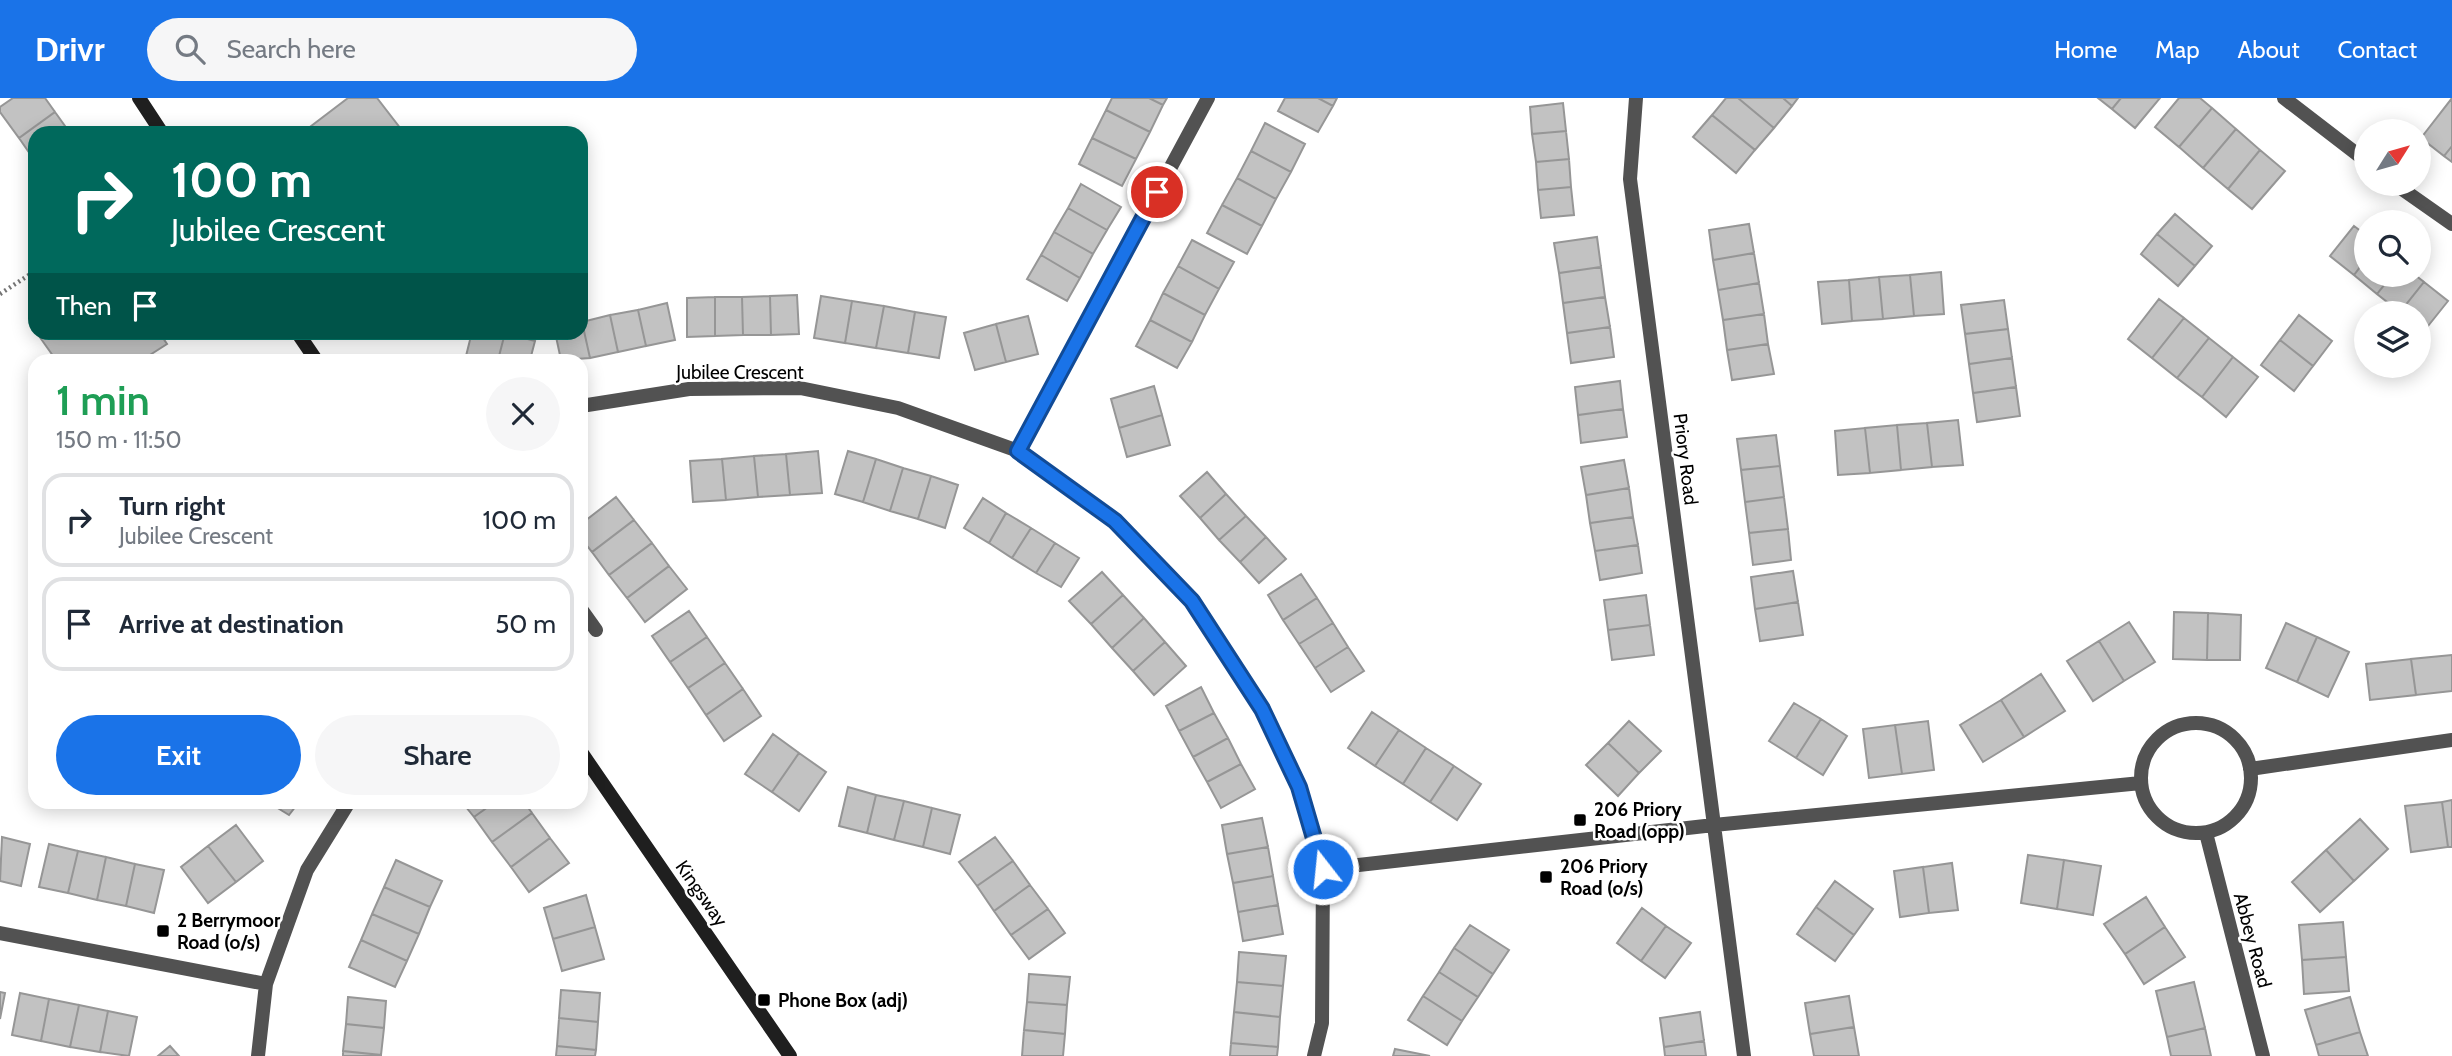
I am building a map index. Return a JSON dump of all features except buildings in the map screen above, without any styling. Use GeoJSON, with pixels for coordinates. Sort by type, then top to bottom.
{"type":"FeatureCollection","features":[{"type":"Feature","properties":{"kind":"street"},"geometry":{"type":"LineString","coordinates":[[139,98],[157,126]]}},
{"type":"Feature","properties":{"kind":"street"},"geometry":{"type":"LineString","coordinates":[[1018,451],[1208,98]]}},
{"type":"Feature","properties":{"kind":"street","name":"Priory Road"},"geometry":{"type":"LineString","coordinates":[[1636,98],[1630,179],[1744,1056]]}},
{"type":"Feature","properties":{"kind":"street"},"geometry":{"type":"LineString","coordinates":[[2284,98],[2354,152]]}},
{"type":"Feature","properties":{"kind":"street"},"geometry":{"type":"LineString","coordinates":[[2413,196],[2452,223]]}},
{"type":"Feature","properties":{"kind":"street","name":"Jubilee Crescent"},"geometry":{"type":"LineString","coordinates":[[588,405],[689,388],[800,388],[898,408],[1018,451],[1115,521],[1192,601],[1262,709],[1299,787],[1323,869],[1322,1023],[1314,1056]]}},
{"type":"Feature","properties":{"kind":"street"},"geometry":{"type":"LineString","coordinates":[[588,619],[596,630]]}},
{"type":"Feature","properties":{"kind":"street"},"geometry":{"type":"LineString","coordinates":[[2188,724],[2212,725],[2233,737],[2247,757],[2251,783],[2241,810],[2232,820],[2206,833],[2180,832],[2158,818],[2143,796],[2141,783],[2143,760],[2149,749],[2165,732],[2188,724]]}},
{"type":"Feature","properties":{"kind":"street"},"geometry":{"type":"LineString","coordinates":[[2250,769],[2452,740]]}},
{"type":"Feature","properties":{"kind":"street","name":"Kingsway"},"geometry":{"type":"LineString","coordinates":[[588,762],[790,1056]]}},
{"type":"Feature","properties":{"kind":"street"},"geometry":{"type":"LineString","coordinates":[[1323,869],[1714,825],[2141,783]]}},
{"type":"Feature","properties":{"kind":"street"},"geometry":{"type":"LineString","coordinates":[[258,1056],[266,984],[307,870],[345,809]]}},
{"type":"Feature","properties":{"kind":"street","name":"Abbey Road"},"geometry":{"type":"LineString","coordinates":[[2206,833],[2263,1056]]}},
{"type":"Feature","properties":{"kind":"street"},"geometry":{"type":"LineString","coordinates":[[0,933],[266,984]]}},
{"type":"Feature","properties":{"kind":"path"},"geometry":{"type":"LineString","coordinates":[[0,294],[28,276]]}},
{"type":"Feature","properties":{"kind":"place","name":"206 Priory Road (opp)"},"geometry":{"type":"Point","coordinates":[1580,820]}},
{"type":"Feature","properties":{"kind":"place","name":"206 Priory Road (o/s)"},"geometry":{"type":"Point","coordinates":[1546,877]}},
{"type":"Feature","properties":{"kind":"place","name":"2 Berrymoor Road (o/s)"},"geometry":{"type":"Point","coordinates":[163,931]}},
{"type":"Feature","properties":{"kind":"place","name":"Phone Box (adj)"},"geometry":{"type":"Point","coordinates":[764,1000]}},
{"type":"Feature","properties":{"kind":"route"},"geometry":{"type":"LineString","coordinates":[[1157,192],[1018,451],[1115,521],[1192,601],[1262,709],[1299,787],[1323,869]]}}]}
